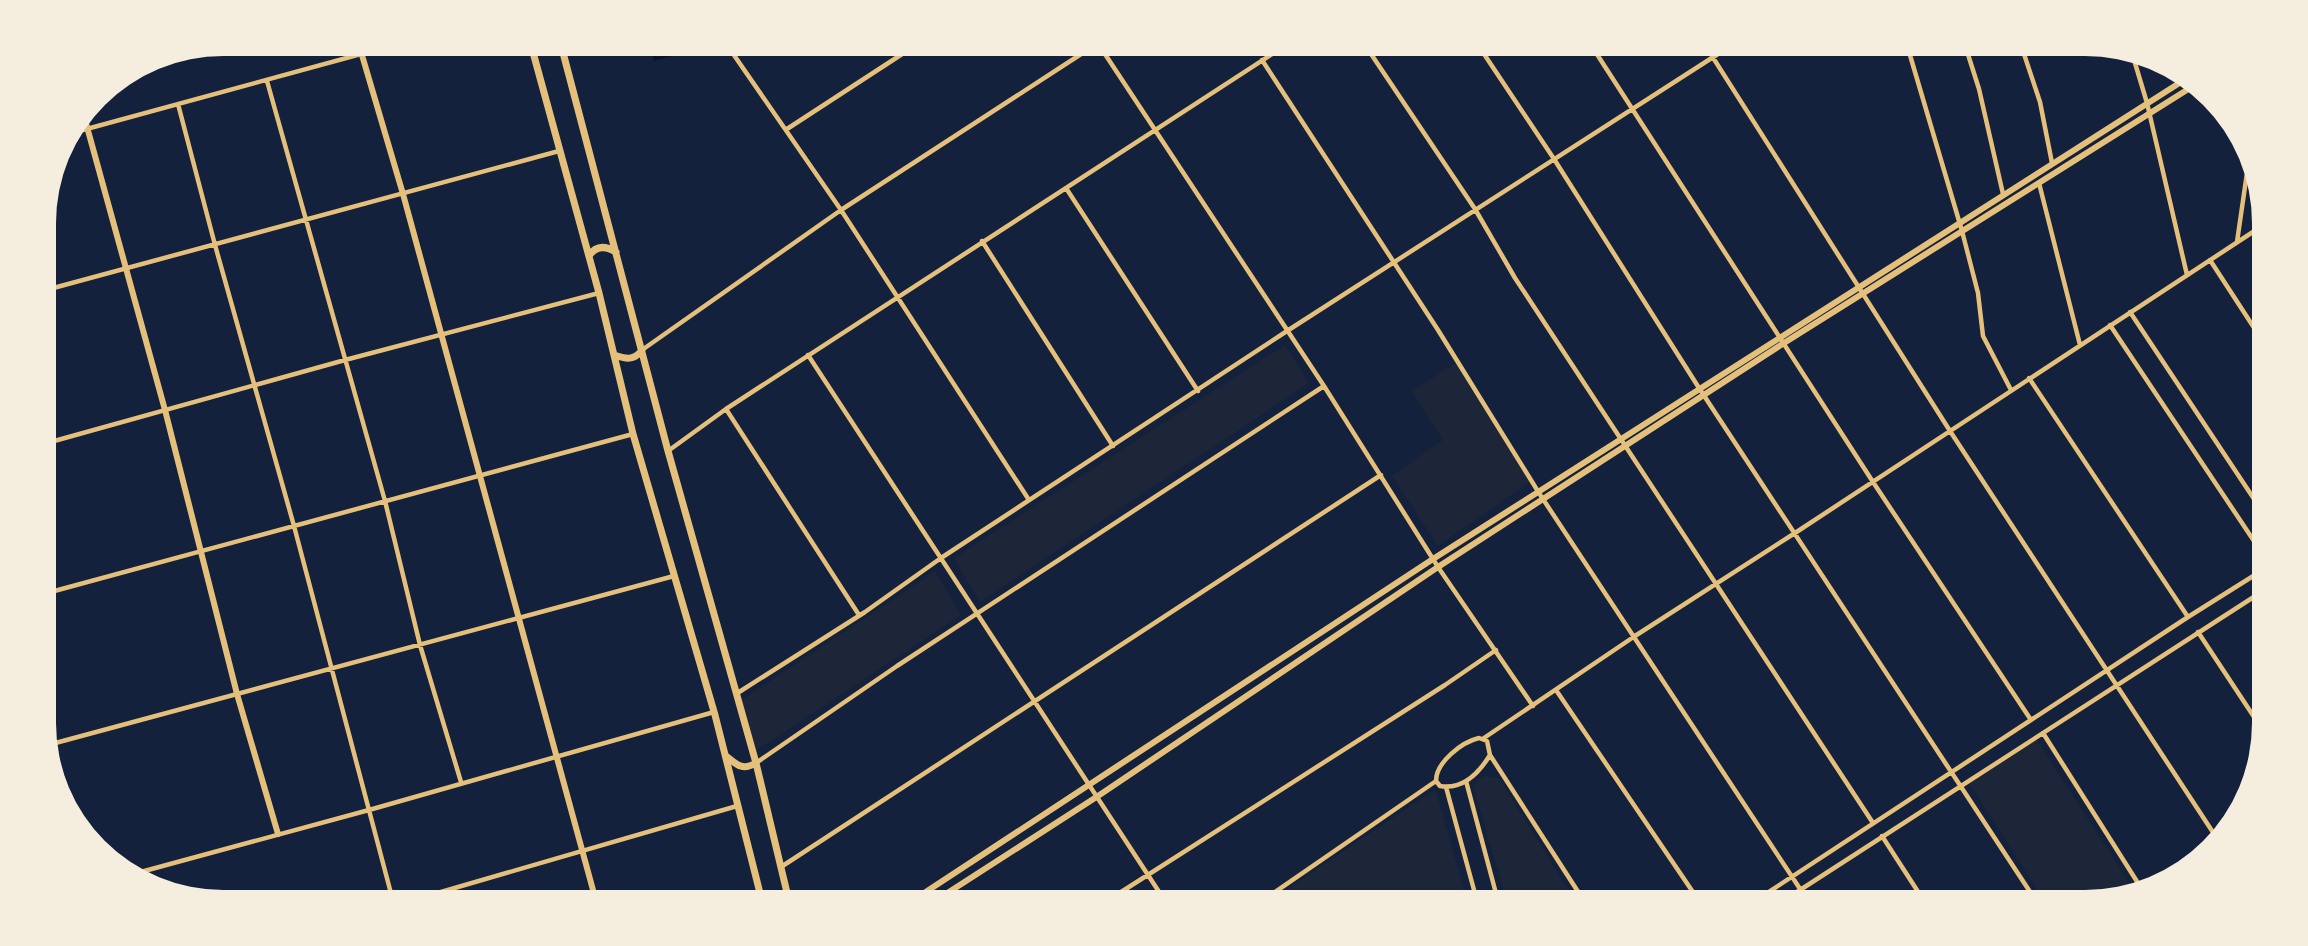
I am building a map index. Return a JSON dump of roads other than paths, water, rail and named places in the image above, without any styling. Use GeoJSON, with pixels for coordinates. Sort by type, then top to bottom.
{"type":"FeatureCollection","features":[{"type":"Feature","properties":{"kind":"main road"},"geometry":{"type":"LineString","coordinates":[[534,56],[599,293],[633,434],[726,756],[758,890]]}},
{"type":"Feature","properties":{"kind":"main road"},"geometry":{"type":"LineString","coordinates":[[564,56],[668,452],[756,763],[786,890]]}},
{"type":"Feature","properties":{"kind":"main road"},"geometry":{"type":"LineString","coordinates":[[588,256],[598,248],[608,247],[616,252]]}},
{"type":"Feature","properties":{"kind":"main road"},"geometry":{"type":"LineString","coordinates":[[614,355],[629,359],[636,357],[642,350]]}},
{"type":"Feature","properties":{"kind":"main road"},"geometry":{"type":"LineString","coordinates":[[726,756],[741,767],[749,767],[756,763]]}},
{"type":"Feature","properties":{"kind":"street"},"geometry":{"type":"LineString","coordinates":[[668,452],[726,409],[1269,55]]}},
{"type":"Feature","properties":{"kind":"street"},"geometry":{"type":"LineString","coordinates":[[1372,55],[1475,209],[1515,278],[1626,445],[1714,584],[1873,823]]}},
{"type":"Feature","properties":{"kind":"street"},"geometry":{"type":"LineString","coordinates":[[1485,55],[1554,159],[1699,388],[2029,890]]}},
{"type":"Feature","properties":{"kind":"street"},"geometry":{"type":"LineString","coordinates":[[1598,55],[1873,482],[2031,720]]}},
{"type":"Feature","properties":{"kind":"street"},"geometry":{"type":"LineString","coordinates":[[736,694],[1287,331],[1716,55]]}},
{"type":"Feature","properties":{"kind":"street"},"geometry":{"type":"LineString","coordinates":[[1910,55],[1962,231],[1978,293],[1983,336],[2011,390]]}},
{"type":"Feature","properties":{"kind":"street"},"geometry":{"type":"LineString","coordinates":[[1968,55],[1979,89],[2003,194]]}},
{"type":"Feature","properties":{"kind":"street"},"geometry":{"type":"LineString","coordinates":[[2024,55],[2040,102],[2052,163]]}},
{"type":"Feature","properties":{"kind":"street"},"geometry":{"type":"LineString","coordinates":[[85,129],[354,56]]}},
{"type":"Feature","properties":{"kind":"street"},"geometry":{"type":"LineString","coordinates":[[362,56],[403,194],[593,890]]}},
{"type":"Feature","properties":{"kind":"street"},"geometry":{"type":"LineString","coordinates":[[734,56],[841,210],[1029,500]]}},
{"type":"Feature","properties":{"kind":"street"},"geometry":{"type":"LineString","coordinates":[[787,129],[900,56]]}},
{"type":"Feature","properties":{"kind":"street"},"geometry":{"type":"LineString","coordinates":[[642,350],[841,210],[1081,56]]}},
{"type":"Feature","properties":{"kind":"street"},"geometry":{"type":"LineString","coordinates":[[1104,56],[1323,386],[1438,567],[1533,706]]}},
{"type":"Feature","properties":{"kind":"street"},"geometry":{"type":"LineString","coordinates":[[1713,57],[1950,431],[2212,832]]}},
{"type":"Feature","properties":{"kind":"street"},"geometry":{"type":"LineString","coordinates":[[1262,60],[1438,330],[1539,493],[1801,890],[2252,598]]}},
{"type":"Feature","properties":{"kind":"street"},"geometry":{"type":"LineString","coordinates":[[2135,63],[2147,103],[2187,275]]}},
{"type":"Feature","properties":{"kind":"street"},"geometry":{"type":"LineString","coordinates":[[267,81],[385,501],[420,645],[461,782]]}},
{"type":"Feature","properties":{"kind":"street"},"geometry":{"type":"LineString","coordinates":[[929,890],[1433,559],[1539,493],[1779,336],[2178,84]]}},
{"type":"Feature","properties":{"kind":"street"},"geometry":{"type":"LineString","coordinates":[[952,890],[1098,796],[1438,567],[1626,445],[2187,90]]}},
{"type":"Feature","properties":{"kind":"street"},"geometry":{"type":"LineString","coordinates":[[178,104],[294,526],[390,890]]}},
{"type":"Feature","properties":{"kind":"street"},"geometry":{"type":"LineString","coordinates":[[88,128],[124,269],[165,410],[237,694],[278,834]]}},
{"type":"Feature","properties":{"kind":"street"},"geometry":{"type":"LineString","coordinates":[[56,287],[308,221],[559,151]]}},
{"type":"Feature","properties":{"kind":"street"},"geometry":{"type":"LineString","coordinates":[[2237,242],[2246,177]]}},
{"type":"Feature","properties":{"kind":"street"},"geometry":{"type":"LineString","coordinates":[[2039,183],[2080,345]]}},
{"type":"Feature","properties":{"kind":"street"},"geometry":{"type":"LineString","coordinates":[[1066,188],[1198,391]]}},
{"type":"Feature","properties":{"kind":"street"},"geometry":{"type":"LineString","coordinates":[[1278,890],[1436,781],[1439,768],[1473,739],[1484,738],[1635,636],[1796,533],[2252,232]]}},
{"type":"Feature","properties":{"kind":"street"},"geometry":{"type":"LineString","coordinates":[[982,241],[1113,446]]}},
{"type":"Feature","properties":{"kind":"street"},"geometry":{"type":"LineString","coordinates":[[2210,260],[2252,325]]}},
{"type":"Feature","properties":{"kind":"street"},"geometry":{"type":"LineString","coordinates":[[56,440],[345,360],[599,293]]}},
{"type":"Feature","properties":{"kind":"street"},"geometry":{"type":"LineString","coordinates":[[2130,312],[2252,496]]}},
{"type":"Feature","properties":{"kind":"street"},"geometry":{"type":"LineString","coordinates":[[2110,325],[2252,537]]}},
{"type":"Feature","properties":{"kind":"street"},"geometry":{"type":"LineString","coordinates":[[808,355],[976,615],[1158,890]]}},
{"type":"Feature","properties":{"kind":"street"},"geometry":{"type":"LineString","coordinates":[[2029,378],[2188,617]]}},
{"type":"Feature","properties":{"kind":"street"},"geometry":{"type":"LineString","coordinates":[[756,763],[1323,386]]}},
{"type":"Feature","properties":{"kind":"street"},"geometry":{"type":"LineString","coordinates":[[726,409],[859,615]]}},
{"type":"Feature","properties":{"kind":"street"},"geometry":{"type":"LineString","coordinates":[[56,590],[633,434]]}},
{"type":"Feature","properties":{"kind":"street"},"geometry":{"type":"LineString","coordinates":[[780,867],[1381,475]]}},
{"type":"Feature","properties":{"kind":"street"},"geometry":{"type":"LineString","coordinates":[[57,743],[674,576]]}},
{"type":"Feature","properties":{"kind":"street"},"geometry":{"type":"LineString","coordinates":[[1772,890],[2252,577]]}},
{"type":"Feature","properties":{"kind":"street"},"geometry":{"type":"LineString","coordinates":[[2198,632],[2252,714]]}},
{"type":"Feature","properties":{"kind":"street"},"geometry":{"type":"LineString","coordinates":[[1124,890],[1496,650]]}},
{"type":"Feature","properties":{"kind":"street"},"geometry":{"type":"LineString","coordinates":[[1556,690],[1692,890]]}},
{"type":"Feature","properties":{"kind":"street"},"geometry":{"type":"LineString","coordinates":[[145,871],[714,712]]}},
{"type":"Feature","properties":{"kind":"street"},"geometry":{"type":"LineString","coordinates":[[2043,733],[2137,882]]}},
{"type":"Feature","properties":{"kind":"street"},"geometry":{"type":"LineString","coordinates":[[1484,738],[1490,755],[1577,890]]}},
{"type":"Feature","properties":{"kind":"street"},"geometry":{"type":"LineString","coordinates":[[1436,781],[1440,786],[1446,787],[1466,781],[1478,772],[1490,755]]}},
{"type":"Feature","properties":{"kind":"street"},"geometry":{"type":"LineString","coordinates":[[1466,781],[1495,890]]}},
{"type":"Feature","properties":{"kind":"street"},"geometry":{"type":"LineString","coordinates":[[1446,787],[1474,890]]}},
{"type":"Feature","properties":{"kind":"street"},"geometry":{"type":"LineString","coordinates":[[447,890],[737,806]]}},
{"type":"Feature","properties":{"kind":"street"},"geometry":{"type":"LineString","coordinates":[[1882,836],[1917,890]]}}]}
